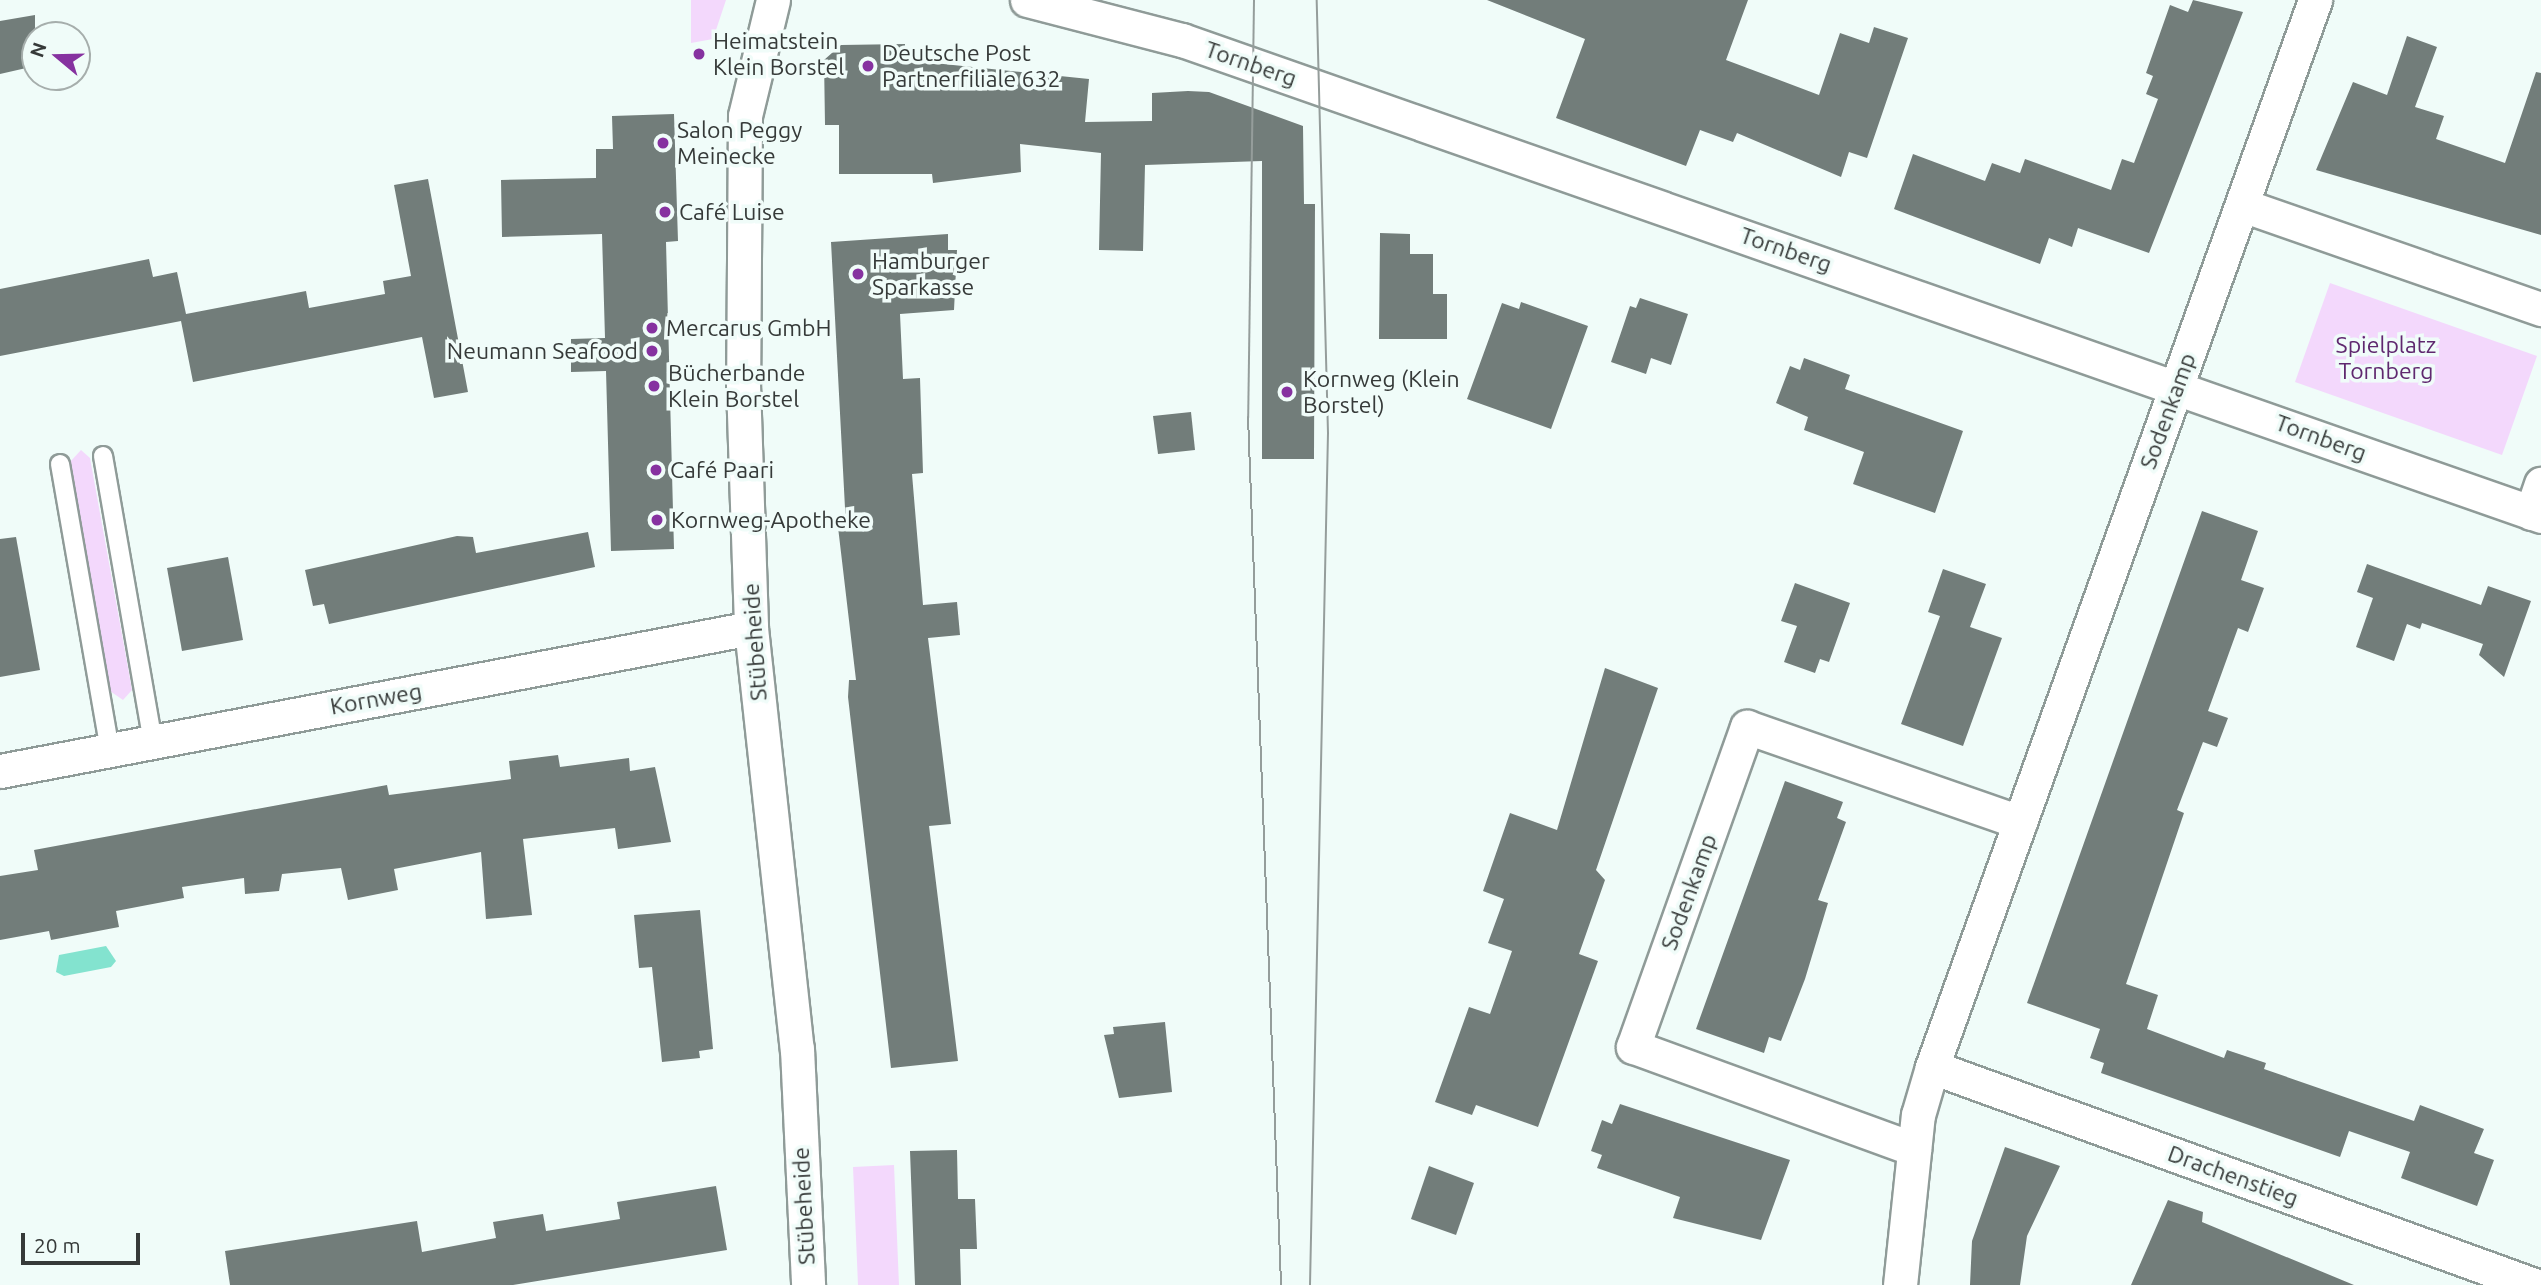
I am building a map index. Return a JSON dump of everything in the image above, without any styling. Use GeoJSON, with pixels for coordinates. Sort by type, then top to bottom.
{"type":"FeatureCollection","features":[{"type":"Feature","properties":{"kind":"street","name":"Stübeheide"},"geometry":{"type":"LineString","coordinates":[[773,0],[745,116],[743,384],[751,628],[797,1049],[808,1285]]}},
{"type":"Feature","properties":{"kind":"street","name":"Tornberg"},"geometry":{"type":"LineString","coordinates":[[1027,0],[1182,40],[2178,386],[2538,504]]}},
{"type":"Feature","properties":{"kind":"street","name":"Sodenkamp"},"geometry":{"type":"LineString","coordinates":[[1900,1285],[1914,1149],[1932,1067],[2315,0]]}},
{"type":"Feature","properties":{"kind":"street"},"geometry":{"type":"LineString","coordinates":[[2242,205],[2541,309]]}},
{"type":"Feature","properties":{"kind":"street","name":"Kornweg"},"geometry":{"type":"LineString","coordinates":[[0,771],[751,628]]}},
{"type":"Feature","properties":{"kind":"street","name":"Sodenkamp"},"geometry":{"type":"LineString","coordinates":[[1914,1149],[1633,1046],[1747,727],[2020,822]]}},
{"type":"Feature","properties":{"kind":"street","name":"Drachenstieg"},"geometry":{"type":"LineString","coordinates":[[1932,1067],[2534,1285]]}},
{"type":"Feature","properties":{"kind":"lane"},"geometry":{"type":"LineString","coordinates":[[103,456],[153,743]]}},
{"type":"Feature","properties":{"kind":"lane"},"geometry":{"type":"LineString","coordinates":[[60,464],[110,751]]}},
{"type":"Feature","properties":{"kind":"green space"},"geometry":{"type":"Polygon","coordinates":[[[691,0],[726,0],[713,39],[691,43],[691,0]]]}},
{"type":"Feature","properties":{"kind":"green space","name":"Spielplatz Tornberg"},"geometry":{"type":"Polygon","coordinates":[[[2330,283],[2537,356],[2502,455],[2295,382],[2330,283]]]}},
{"type":"Feature","properties":{"kind":"green space"},"geometry":{"type":"Polygon","coordinates":[[[81,450],[90,458],[132,690],[123,700],[110,691],[70,462],[81,450]]]}},
{"type":"Feature","properties":{"kind":"green space"},"geometry":{"type":"Polygon","coordinates":[[[894,1165],[899,1285],[858,1285],[853,1167],[894,1165]]]}},
{"type":"Feature","properties":{"kind":"shaded area"},"geometry":{"type":"Polygon","coordinates":[[[106,946],[116,961],[111,967],[64,976],[56,972],[59,955],[106,946]]]}},
{"type":"Feature","properties":{"kind":"building"},"geometry":{"type":"Polygon","coordinates":[[[1487,0],[1748,0],[1726,60],[1819,95],[1840,33],[1869,43],[1874,27],[1908,38],[1867,158],[1849,152],[1841,177],[1737,133],[1733,142],[1700,130],[1686,166],[1556,118],[1585,39],[1487,0]]]}},
{"type":"Feature","properties":{"kind":"building"},"geometry":{"type":"Polygon","coordinates":[[[2193,0],[2243,12],[2149,253],[2078,228],[2072,247],[2049,238],[2040,264],[1894,209],[1913,154],[1985,181],[1992,163],[2020,173],[2025,159],[2111,190],[2122,159],[2134,163],[2158,99],[2146,94],[2153,76],[2146,73],[2170,5],[2188,12],[2193,0]]]}},
{"type":"Feature","properties":{"kind":"building"},"geometry":{"type":"Polygon","coordinates":[[[35,15],[35,21],[21,21],[21,69],[0,74],[0,21],[35,15]]]}},
{"type":"Feature","properties":{"kind":"building"},"geometry":{"type":"Polygon","coordinates":[[[2407,36],[2437,47],[2415,107],[2444,116],[2436,139],[2505,163],[2536,72],[2541,73],[2541,235],[2316,170],[2353,82],[2387,95],[2407,36]]]}},
{"type":"Feature","properties":{"kind":"building"},"geometry":{"type":"Polygon","coordinates":[[[905,44],[905,60],[1089,79],[1085,122],[1152,121],[1152,93],[1188,91],[1209,92],[1303,126],[1304,204],[1315,204],[1314,459],[1262,459],[1262,161],[1145,165],[1143,251],[1099,250],[1101,153],[1020,144],[1021,172],[933,183],[932,174],[839,174],[839,125],[825,125],[824,60],[841,45],[905,44]]]}},
{"type":"Feature","properties":{"kind":"building"},"geometry":{"type":"Polygon","coordinates":[[[674,114],[678,241],[666,242],[674,549],[611,551],[606,371],[571,372],[571,339],[605,338],[602,234],[502,237],[501,180],[596,178],[596,149],[613,149],[612,116],[674,114]]]}},
{"type":"Feature","properties":{"kind":"building"},"geometry":{"type":"Polygon","coordinates":[[[428,179],[468,392],[434,398],[422,337],[193,382],[181,321],[0,356],[0,289],[149,259],[153,277],[177,272],[186,314],[306,291],[309,308],[385,294],[383,281],[411,276],[394,185],[428,179]]]}},
{"type":"Feature","properties":{"kind":"building"},"geometry":{"type":"Polygon","coordinates":[[[1380,233],[1410,234],[1410,254],[1433,254],[1433,294],[1447,294],[1447,339],[1379,339],[1380,233]]]}},
{"type":"Feature","properties":{"kind":"building"},"geometry":{"type":"Polygon","coordinates":[[[948,234],[948,250],[957,250],[954,310],[900,314],[903,379],[920,378],[923,473],[912,474],[923,605],[957,602],[960,635],[928,638],[951,824],[929,826],[958,1061],[891,1068],[848,697],[849,680],[856,680],[838,527],[846,527],[831,242],[948,234]]]}},
{"type":"Feature","properties":{"kind":"building"},"geometry":{"type":"Polygon","coordinates":[[[1640,298],[1688,314],[1671,365],[1651,358],[1646,374],[1611,362],[1630,306],[1636,308],[1640,298]]]}},
{"type":"Feature","properties":{"kind":"building"},"geometry":{"type":"Polygon","coordinates":[[[1521,302],[1588,326],[1551,429],[1467,399],[1502,303],[1519,309],[1521,302]]]}},
{"type":"Feature","properties":{"kind":"building"},"geometry":{"type":"Polygon","coordinates":[[[1804,358],[1850,375],[1845,389],[1963,431],[1935,513],[1853,484],[1864,452],[1804,430],[1808,417],[1776,403],[1790,366],[1800,370],[1804,358]]]}},
{"type":"Feature","properties":{"kind":"building"},"geometry":{"type":"Polygon","coordinates":[[[1191,412],[1195,450],[1158,454],[1153,416],[1191,412]]]}},
{"type":"Feature","properties":{"kind":"building"},"geometry":{"type":"Polygon","coordinates":[[[2202,511],[2258,531],[2241,580],[2264,588],[2248,632],[2238,628],[2208,711],[2228,718],[2217,747],[2203,742],[2177,810],[2184,813],[2126,984],[2158,995],[2147,1029],[2224,1058],[2227,1050],[2266,1063],[2264,1069],[2414,1121],[2420,1105],[2484,1129],[2474,1153],[2494,1160],[2477,1206],[2401,1178],[2410,1152],[2349,1131],[2340,1157],[2101,1073],[2104,1063],[2090,1058],[2100,1029],[2027,1003],[2202,511]]]}},
{"type":"Feature","properties":{"kind":"building"},"geometry":{"type":"Polygon","coordinates":[[[588,532],[595,567],[329,624],[324,604],[313,606],[305,570],[457,536],[473,537],[476,553],[588,532]]]}},
{"type":"Feature","properties":{"kind":"building"},"geometry":{"type":"Polygon","coordinates":[[[16,537],[40,670],[0,677],[0,539],[16,537]]]}},
{"type":"Feature","properties":{"kind":"building"},"geometry":{"type":"Polygon","coordinates":[[[228,557],[243,640],[182,651],[167,568],[228,557]]]}},
{"type":"Feature","properties":{"kind":"building"},"geometry":{"type":"Polygon","coordinates":[[[2367,564],[2481,605],[2488,586],[2531,601],[2504,677],[2479,655],[2483,644],[2422,623],[2420,629],[2407,624],[2394,661],[2356,647],[2373,598],[2357,592],[2367,564]]]}},
{"type":"Feature","properties":{"kind":"building"},"geometry":{"type":"Polygon","coordinates":[[[1943,569],[1986,584],[1970,627],[2002,638],[1963,746],[1901,724],[1940,616],[1928,612],[1943,569]]]}},
{"type":"Feature","properties":{"kind":"building"},"geometry":{"type":"Polygon","coordinates":[[[1795,583],[1850,603],[1829,662],[1820,659],[1815,673],[1784,662],[1797,626],[1781,621],[1795,583]]]}},
{"type":"Feature","properties":{"kind":"building"},"geometry":{"type":"Polygon","coordinates":[[[1605,668],[1658,688],[1596,870],[1605,880],[1579,954],[1598,961],[1538,1127],[1476,1105],[1472,1115],[1435,1102],[1469,1007],[1490,1014],[1512,951],[1488,943],[1504,899],[1483,891],[1510,813],[1557,830],[1605,668]]]}},
{"type":"Feature","properties":{"kind":"building"},"geometry":{"type":"Polygon","coordinates":[[[558,755],[560,767],[629,758],[630,771],[655,767],[671,842],[618,849],[615,828],[523,839],[532,915],[486,919],[481,852],[394,869],[398,890],[348,900],[341,868],[282,874],[279,891],[245,894],[244,878],[182,887],[184,898],[116,911],[119,927],[51,940],[49,931],[0,940],[0,876],[38,870],[34,850],[387,785],[389,795],[511,779],[509,761],[558,755]]]}},
{"type":"Feature","properties":{"kind":"building"},"geometry":{"type":"Polygon","coordinates":[[[1785,781],[1843,802],[1837,818],[1846,822],[1818,900],[1828,903],[1805,979],[1781,1041],[1769,1037],[1764,1053],[1696,1029],[1785,781]]]}},
{"type":"Feature","properties":{"kind":"building"},"geometry":{"type":"Polygon","coordinates":[[[700,910],[713,1049],[699,1051],[700,1058],[662,1062],[652,967],[639,968],[634,915],[700,910]]]}},
{"type":"Feature","properties":{"kind":"building"},"geometry":{"type":"Polygon","coordinates":[[[1165,1022],[1172,1092],[1119,1098],[1104,1035],[1114,1034],[1113,1027],[1165,1022]]]}},
{"type":"Feature","properties":{"kind":"building"},"geometry":{"type":"Polygon","coordinates":[[[1620,1104],[1790,1160],[1761,1240],[1673,1218],[1680,1197],[1597,1168],[1602,1155],[1591,1151],[1602,1120],[1612,1124],[1620,1104]]]}},
{"type":"Feature","properties":{"kind":"building"},"geometry":{"type":"Polygon","coordinates":[[[2005,1147],[2060,1166],[2027,1236],[2020,1285],[1970,1285],[1972,1241],[2005,1147]]]}},
{"type":"Feature","properties":{"kind":"building"},"geometry":{"type":"Polygon","coordinates":[[[957,1150],[958,1199],[975,1199],[977,1249],[960,1249],[961,1285],[915,1285],[910,1151],[957,1150]]]}},
{"type":"Feature","properties":{"kind":"building"},"geometry":{"type":"Polygon","coordinates":[[[1429,1166],[1474,1183],[1456,1235],[1411,1219],[1429,1166]]]}},
{"type":"Feature","properties":{"kind":"building"},"geometry":{"type":"Polygon","coordinates":[[[716,1186],[727,1250],[513,1285],[230,1285],[225,1251],[417,1221],[422,1252],[496,1238],[493,1222],[543,1214],[546,1231],[620,1219],[617,1202],[716,1186]]]}},
{"type":"Feature","properties":{"kind":"building"},"geometry":{"type":"Polygon","coordinates":[[[2168,1200],[2203,1212],[2202,1222],[2354,1285],[2131,1285],[2168,1200]]]}},
{"type":"Feature","properties":{"kind":"tram line"},"geometry":{"type":"LineString","coordinates":[[1254,0],[1248,417],[1281,1285]]}},
{"type":"Feature","properties":{"kind":"tram line"},"geometry":{"type":"LineString","coordinates":[[1310,1285],[1328,433],[1317,0]]}},
{"type":"Feature","properties":{"kind":"place","name":"Heimatstein Klein Borstel"},"geometry":{"type":"Point","coordinates":[699,54]}},
{"type":"Feature","properties":{"kind":"place","name":"Deutsche Post Partnerfiliale 632"},"geometry":{"type":"Point","coordinates":[868,66]}},
{"type":"Feature","properties":{"kind":"place","name":"Salon Peggy Meinecke"},"geometry":{"type":"Point","coordinates":[663,143]}},
{"type":"Feature","properties":{"kind":"place","name":"Café Luise"},"geometry":{"type":"Point","coordinates":[665,212]}},
{"type":"Feature","properties":{"kind":"place","name":"Hamburger Sparkasse"},"geometry":{"type":"Point","coordinates":[858,274]}},
{"type":"Feature","properties":{"kind":"place","name":"Mercarus GmbH"},"geometry":{"type":"Point","coordinates":[652,328]}},
{"type":"Feature","properties":{"kind":"place","name":"Neumann Seafood"},"geometry":{"type":"Point","coordinates":[652,351]}},
{"type":"Feature","properties":{"kind":"place","name":"Bücherbande Klein Borstel"},"geometry":{"type":"Point","coordinates":[654,386]}},
{"type":"Feature","properties":{"kind":"place","name":"Kornweg (Klein Borstel)"},"geometry":{"type":"Point","coordinates":[1287,392]}},
{"type":"Feature","properties":{"kind":"place","name":"Café Paari"},"geometry":{"type":"Point","coordinates":[656,470]}},
{"type":"Feature","properties":{"kind":"place","name":"Kornweg-Apotheke"},"geometry":{"type":"Point","coordinates":[657,520]}}]}
